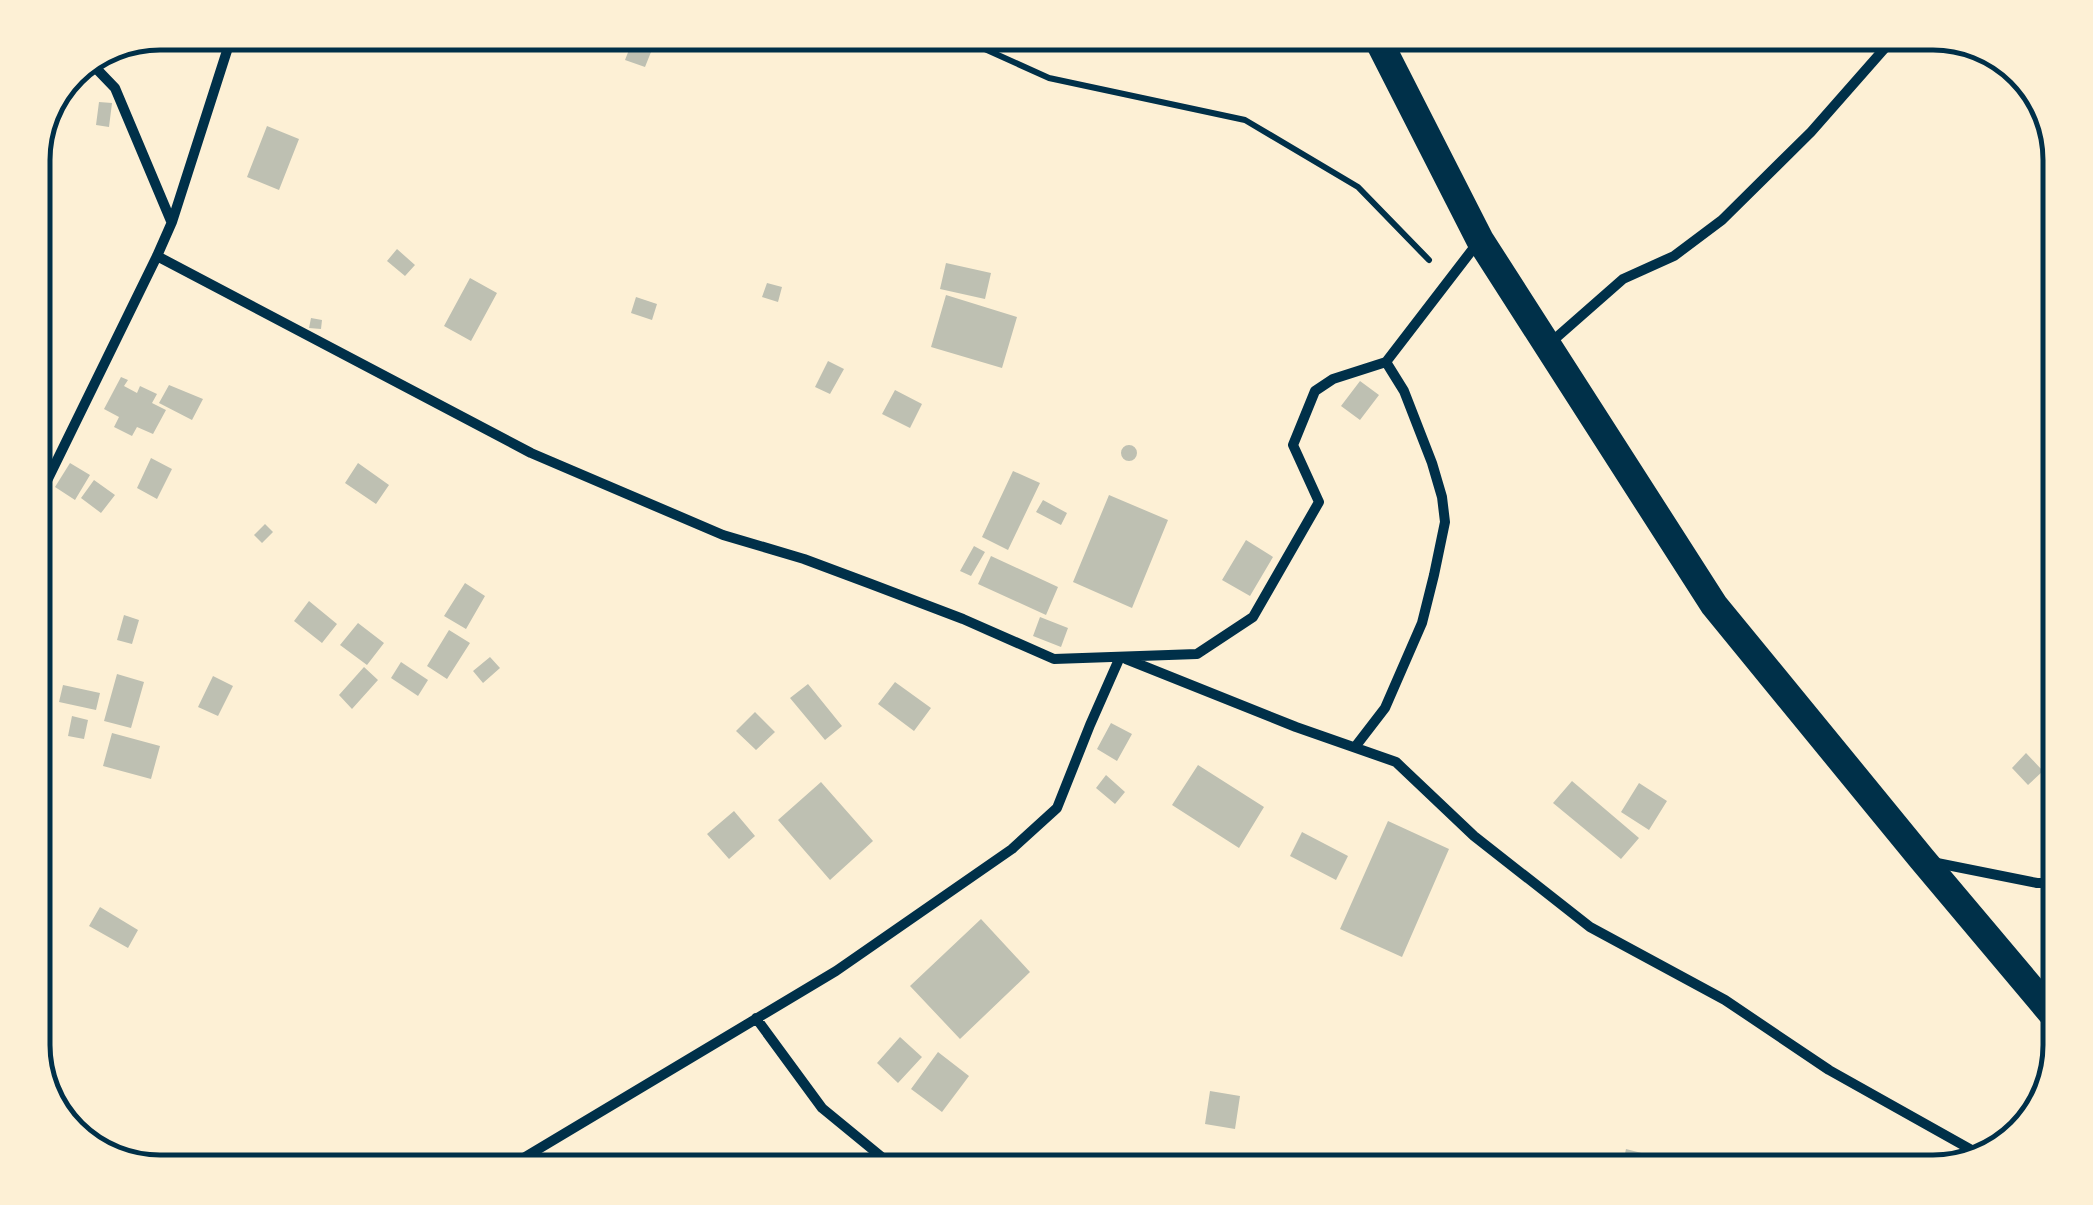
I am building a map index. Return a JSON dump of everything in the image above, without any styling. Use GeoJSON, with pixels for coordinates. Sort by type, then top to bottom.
{"type":"FeatureCollection","features":[{"type":"Feature","properties":{"kind":"highway"},"geometry":{"type":"LineString","coordinates":[[1383,50],[1480,240],[1714,605],[2043,1002]]}},
{"type":"Feature","properties":{"kind":"street"},"geometry":{"type":"LineString","coordinates":[[50,477],[158,256],[227,50]]}},
{"type":"Feature","properties":{"kind":"street"},"geometry":{"type":"LineString","coordinates":[[1548,344],[1623,279],[1674,256],[1722,220],[1811,132],[1883,50]]}},
{"type":"Feature","properties":{"kind":"street"},"geometry":{"type":"LineString","coordinates":[[98,70],[116,88],[172,222]]}},
{"type":"Feature","properties":{"kind":"street"},"geometry":{"type":"LineString","coordinates":[[158,256],[531,453],[724,535],[872,584],[1054,659],[1196,654],[1253,617],[1320,502],[1294,444],[1315,391],[1333,379],[1386,362],[1480,240]]}},
{"type":"Feature","properties":{"kind":"street"},"geometry":{"type":"LineString","coordinates":[[1354,747],[1385,708],[1422,623],[1445,522],[1432,463],[1404,391],[1386,362]]}},
{"type":"Feature","properties":{"kind":"street"},"geometry":{"type":"LineString","coordinates":[[1120,657],[1396,762],[1474,836],[1590,927],[1726,1000],[1828,1070],[1969,1149]]}},
{"type":"Feature","properties":{"kind":"street"},"geometry":{"type":"LineString","coordinates":[[528,1155],[836,971],[1012,849],[1058,808],[1120,657]]}},
{"type":"Feature","properties":{"kind":"street"},"geometry":{"type":"LineString","coordinates":[[1922,860],[2043,884]]}},
{"type":"Feature","properties":{"kind":"street"},"geometry":{"type":"LineString","coordinates":[[756,1018],[822,1108],[879,1155]]}},
{"type":"Feature","properties":{"kind":"path"},"geometry":{"type":"LineString","coordinates":[[987,50],[1048,78],[1245,120],[1358,187],[1449,280]]}},
{"type":"Feature","properties":{"kind":"building"},"geometry":{"type":"Polygon","coordinates":[[[629,50],[652,50],[645,67],[625,60],[629,50]]]}},
{"type":"Feature","properties":{"kind":"building"},"geometry":{"type":"Polygon","coordinates":[[[99,102],[112,103],[109,127],[96,125],[99,102]]]}},
{"type":"Feature","properties":{"kind":"building"},"geometry":{"type":"Polygon","coordinates":[[[267,126],[299,139],[279,190],[247,177],[267,126]]]}},
{"type":"Feature","properties":{"kind":"building"},"geometry":{"type":"Polygon","coordinates":[[[397,249],[415,265],[405,276],[387,261],[397,249]]]}},
{"type":"Feature","properties":{"kind":"building"},"geometry":{"type":"Polygon","coordinates":[[[946,263],[991,273],[985,299],[940,289],[946,263]]]}},
{"type":"Feature","properties":{"kind":"building"},"geometry":{"type":"Polygon","coordinates":[[[470,278],[497,293],[471,341],[444,326],[470,278]]]}},
{"type":"Feature","properties":{"kind":"building"},"geometry":{"type":"Polygon","coordinates":[[[767,283],[782,287],[778,302],[762,297],[767,283]]]}},
{"type":"Feature","properties":{"kind":"building"},"geometry":{"type":"Polygon","coordinates":[[[946,295],[1017,317],[1002,368],[931,347],[946,295]]]}},
{"type":"Feature","properties":{"kind":"building"},"geometry":{"type":"Polygon","coordinates":[[[636,297],[657,304],[652,320],[631,313],[636,297]]]}},
{"type":"Feature","properties":{"kind":"building"},"geometry":{"type":"Polygon","coordinates":[[[311,318],[322,320],[321,329],[309,328],[311,318]]]}},
{"type":"Feature","properties":{"kind":"building"},"geometry":{"type":"Polygon","coordinates":[[[828,361],[844,369],[830,394],[815,387],[828,361]]]}},
{"type":"Feature","properties":{"kind":"building"},"geometry":{"type":"Polygon","coordinates":[[[121,377],[128,380],[124,386],[137,393],[140,386],[157,394],[152,403],[166,410],[153,434],[137,427],[132,436],[114,427],[119,417],[104,409],[121,377]]]}},
{"type":"Feature","properties":{"kind":"building"},"geometry":{"type":"Polygon","coordinates":[[[1360,381],[1379,395],[1360,420],[1341,406],[1360,381]]]}},
{"type":"Feature","properties":{"kind":"building"},"geometry":{"type":"Polygon","coordinates":[[[169,385],[203,399],[192,420],[159,403],[169,385]]]}},
{"type":"Feature","properties":{"kind":"building"},"geometry":{"type":"Polygon","coordinates":[[[895,390],[922,404],[910,428],[882,414],[895,390]]]}},
{"type":"Feature","properties":{"kind":"building"},"geometry":{"type":"Polygon","coordinates":[[[1129,445],[1137,453],[1129,461],[1121,453],[1129,445]]]}},
{"type":"Feature","properties":{"kind":"building"},"geometry":{"type":"Polygon","coordinates":[[[151,458],[172,469],[157,499],[137,488],[151,458]]]}},
{"type":"Feature","properties":{"kind":"building"},"geometry":{"type":"Polygon","coordinates":[[[70,463],[90,475],[75,500],[55,487],[70,463]]]}},
{"type":"Feature","properties":{"kind":"building"},"geometry":{"type":"Polygon","coordinates":[[[358,463],[389,485],[376,504],[345,483],[358,463]]]}},
{"type":"Feature","properties":{"kind":"building"},"geometry":{"type":"Polygon","coordinates":[[[1013,471],[1040,483],[1008,550],[982,537],[1013,471]]]}},
{"type":"Feature","properties":{"kind":"building"},"geometry":{"type":"Polygon","coordinates":[[[94,480],[115,495],[101,513],[81,498],[94,480]]]}},
{"type":"Feature","properties":{"kind":"building"},"geometry":{"type":"Polygon","coordinates":[[[1109,495],[1168,520],[1132,608],[1073,582],[1109,495]]]}},
{"type":"Feature","properties":{"kind":"building"},"geometry":{"type":"Polygon","coordinates":[[[1043,500],[1067,513],[1061,525],[1036,512],[1043,500]]]}},
{"type":"Feature","properties":{"kind":"building"},"geometry":{"type":"Polygon","coordinates":[[[265,524],[273,532],[262,543],[254,535],[265,524]]]}},
{"type":"Feature","properties":{"kind":"building"},"geometry":{"type":"Polygon","coordinates":[[[1246,540],[1273,557],[1250,596],[1222,580],[1246,540]]]}},
{"type":"Feature","properties":{"kind":"building"},"geometry":{"type":"Polygon","coordinates":[[[974,546],[985,552],[971,576],[960,571],[974,546]]]}},
{"type":"Feature","properties":{"kind":"building"},"geometry":{"type":"Polygon","coordinates":[[[991,556],[1058,587],[1046,615],[978,584],[991,556]]]}},
{"type":"Feature","properties":{"kind":"building"},"geometry":{"type":"Polygon","coordinates":[[[465,583],[485,596],[466,629],[444,616],[465,583]]]}},
{"type":"Feature","properties":{"kind":"building"},"geometry":{"type":"Polygon","coordinates":[[[309,601],[337,624],[322,643],[294,621],[309,601]]]}},
{"type":"Feature","properties":{"kind":"building"},"geometry":{"type":"Polygon","coordinates":[[[124,615],[139,620],[132,644],[117,640],[124,615]]]}},
{"type":"Feature","properties":{"kind":"building"},"geometry":{"type":"Polygon","coordinates":[[[1040,617],[1068,628],[1061,647],[1033,636],[1040,617]]]}},
{"type":"Feature","properties":{"kind":"building"},"geometry":{"type":"Polygon","coordinates":[[[358,623],[384,643],[367,665],[340,645],[358,623]]]}},
{"type":"Feature","properties":{"kind":"building"},"geometry":{"type":"Polygon","coordinates":[[[449,630],[470,643],[447,679],[427,666],[449,630]]]}},
{"type":"Feature","properties":{"kind":"building"},"geometry":{"type":"Polygon","coordinates":[[[490,657],[500,668],[483,683],[473,671],[490,657]]]}},
{"type":"Feature","properties":{"kind":"building"},"geometry":{"type":"Polygon","coordinates":[[[401,662],[428,680],[418,696],[391,678],[401,662]]]}},
{"type":"Feature","properties":{"kind":"building"},"geometry":{"type":"Polygon","coordinates":[[[364,667],[378,680],[352,709],[339,695],[364,667]]]}},
{"type":"Feature","properties":{"kind":"building"},"geometry":{"type":"Polygon","coordinates":[[[117,674],[144,682],[131,728],[104,721],[117,674]]]}},
{"type":"Feature","properties":{"kind":"building"},"geometry":{"type":"Polygon","coordinates":[[[213,676],[233,686],[218,716],[198,707],[213,676]]]}},
{"type":"Feature","properties":{"kind":"building"},"geometry":{"type":"Polygon","coordinates":[[[895,682],[931,708],[914,731],[878,704],[895,682]]]}},
{"type":"Feature","properties":{"kind":"building"},"geometry":{"type":"Polygon","coordinates":[[[808,684],[842,726],[825,740],[790,698],[808,684]]]}},
{"type":"Feature","properties":{"kind":"building"},"geometry":{"type":"Polygon","coordinates":[[[63,685],[100,693],[96,710],[59,702],[63,685]]]}},
{"type":"Feature","properties":{"kind":"building"},"geometry":{"type":"Polygon","coordinates":[[[755,712],[775,732],[756,750],[736,731],[755,712]]]}},
{"type":"Feature","properties":{"kind":"building"},"geometry":{"type":"Polygon","coordinates":[[[72,716],[88,720],[84,739],[68,736],[72,716]]]}},
{"type":"Feature","properties":{"kind":"building"},"geometry":{"type":"Polygon","coordinates":[[[1111,723],[1132,734],[1117,761],[1097,749],[1111,723]]]}},
{"type":"Feature","properties":{"kind":"building"},"geometry":{"type":"Polygon","coordinates":[[[112,733],[160,746],[151,779],[103,766],[112,733]]]}},
{"type":"Feature","properties":{"kind":"building"},"geometry":{"type":"Polygon","coordinates":[[[2026,753],[2043,771],[2028,785],[2012,768],[2026,753]]]}},
{"type":"Feature","properties":{"kind":"building"},"geometry":{"type":"Polygon","coordinates":[[[1198,765],[1264,807],[1239,848],[1172,805],[1198,765]]]}},
{"type":"Feature","properties":{"kind":"building"},"geometry":{"type":"Polygon","coordinates":[[[1106,775],[1125,792],[1115,804],[1096,788],[1106,775]]]}},
{"type":"Feature","properties":{"kind":"building"},"geometry":{"type":"Polygon","coordinates":[[[1572,781],[1639,838],[1621,859],[1553,803],[1572,781]]]}},
{"type":"Feature","properties":{"kind":"building"},"geometry":{"type":"Polygon","coordinates":[[[821,782],[873,841],[830,880],[778,820],[821,782]]]}},
{"type":"Feature","properties":{"kind":"building"},"geometry":{"type":"Polygon","coordinates":[[[1639,783],[1667,801],[1649,830],[1621,812],[1639,783]]]}},
{"type":"Feature","properties":{"kind":"building"},"geometry":{"type":"Polygon","coordinates":[[[734,811],[755,836],[729,859],[707,834],[734,811]]]}},
{"type":"Feature","properties":{"kind":"building"},"geometry":{"type":"Polygon","coordinates":[[[1388,821],[1449,849],[1402,957],[1340,929],[1388,821]]]}},
{"type":"Feature","properties":{"kind":"building"},"geometry":{"type":"Polygon","coordinates":[[[1302,832],[1348,856],[1336,880],[1290,856],[1302,832]]]}},
{"type":"Feature","properties":{"kind":"building"},"geometry":{"type":"Polygon","coordinates":[[[100,907],[138,930],[128,948],[89,926],[100,907]]]}},
{"type":"Feature","properties":{"kind":"building"},"geometry":{"type":"Polygon","coordinates":[[[981,919],[1030,972],[960,1039],[910,986],[981,919]]]}},
{"type":"Feature","properties":{"kind":"building"},"geometry":{"type":"Polygon","coordinates":[[[900,1037],[922,1057],[898,1083],[877,1063],[900,1037]]]}},
{"type":"Feature","properties":{"kind":"building"},"geometry":{"type":"Polygon","coordinates":[[[938,1052],[969,1076],[942,1112],[911,1089],[938,1052]]]}},
{"type":"Feature","properties":{"kind":"building"},"geometry":{"type":"Polygon","coordinates":[[[1210,1091],[1240,1096],[1235,1129],[1205,1124],[1210,1091]]]}},
{"type":"Feature","properties":{"kind":"building"},"geometry":{"type":"Polygon","coordinates":[[[1626,1149],[1649,1155],[1625,1155],[1626,1149]]]}}]}
